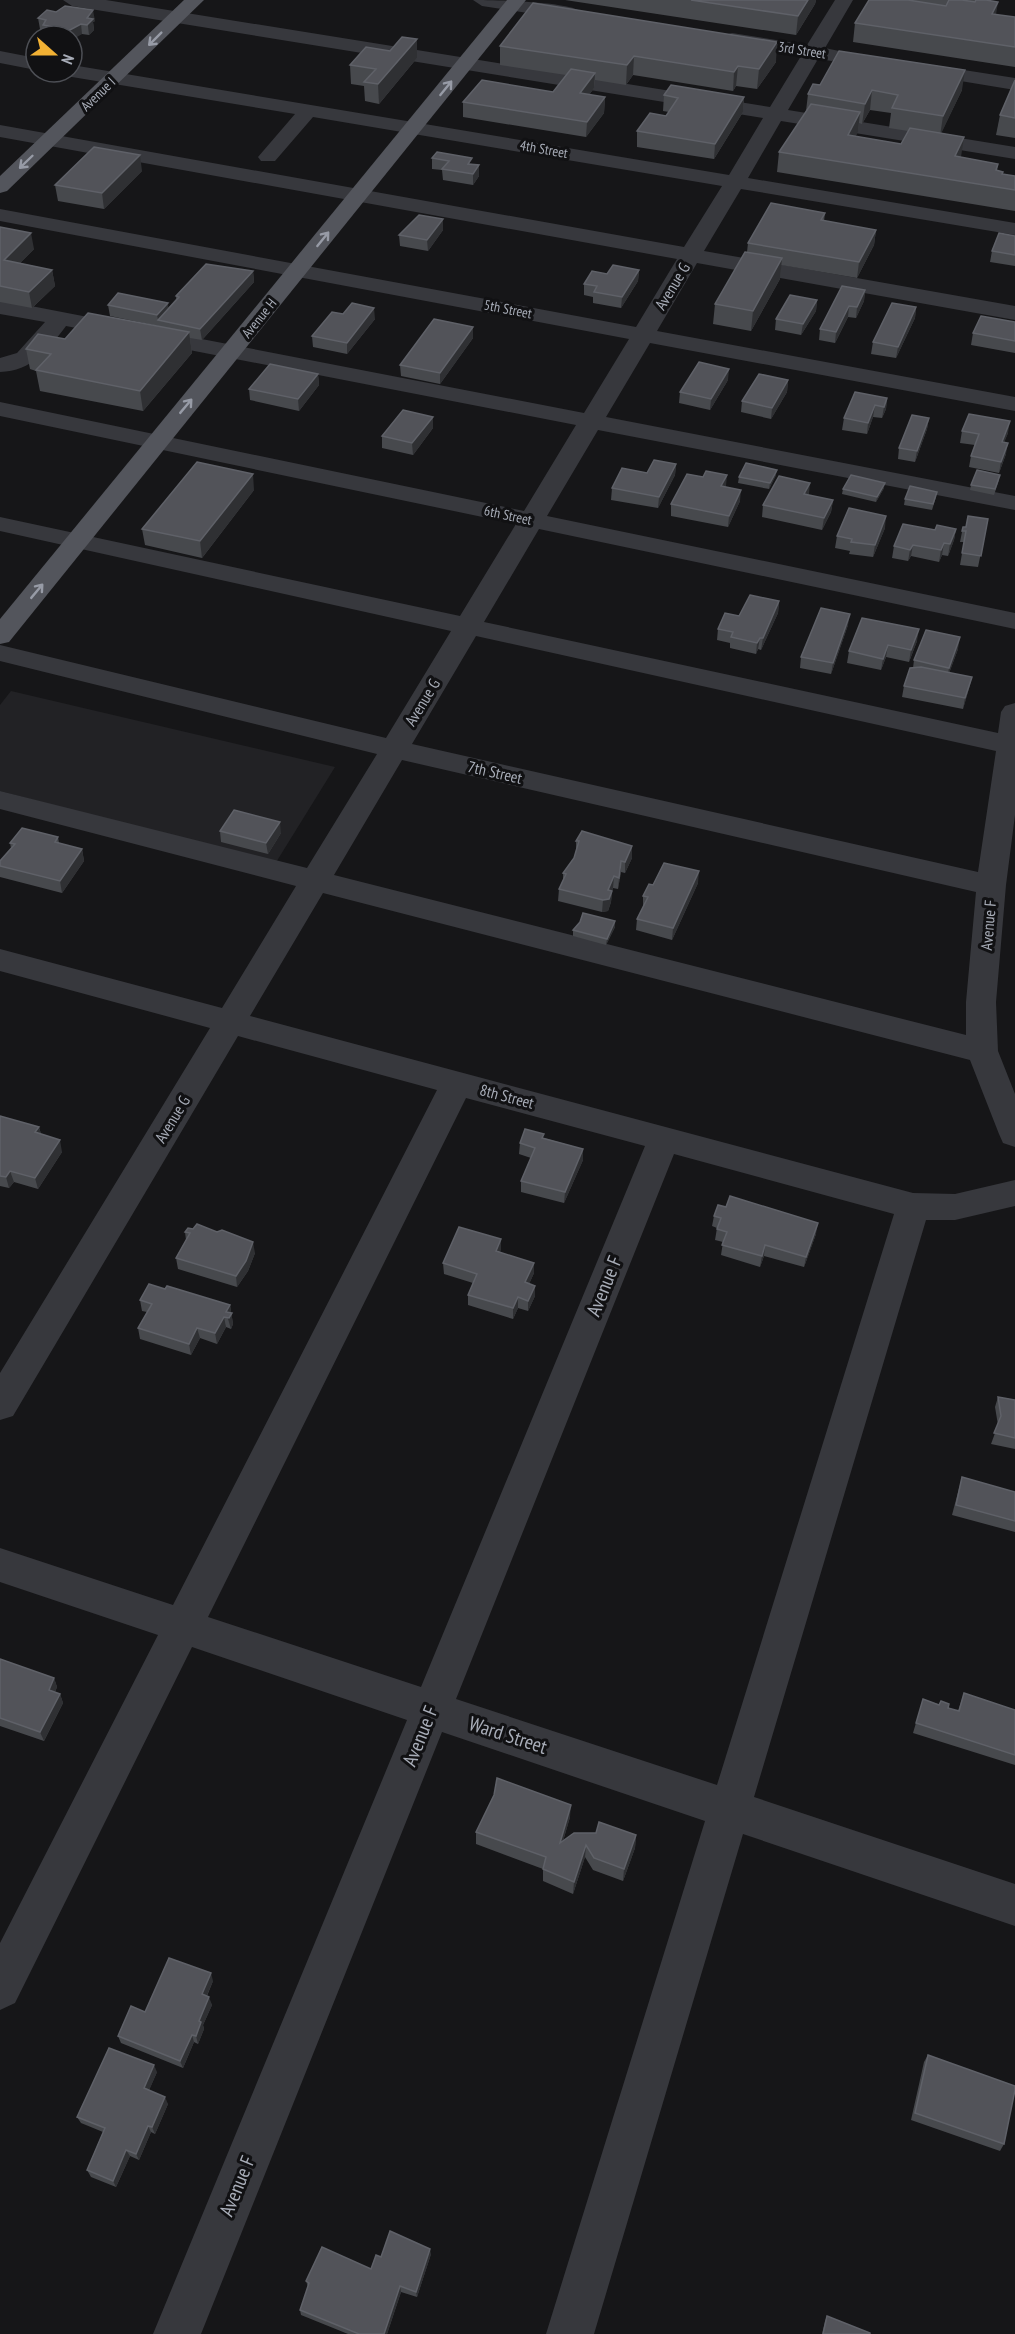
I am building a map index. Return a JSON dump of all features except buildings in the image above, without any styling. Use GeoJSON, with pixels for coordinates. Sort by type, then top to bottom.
{"type":"FeatureCollection","features":[{"type":"Feature","properties":{"kind":"main road","name":"Avenue I"},"geometry":{"type":"LineString","coordinates":[[0,188],[195,0]]}},
{"type":"Feature","properties":{"kind":"main road","name":"Avenue H"},"geometry":{"type":"LineString","coordinates":[[0,636],[515,2]]}},
{"type":"Feature","properties":{"kind":"street"},"geometry":{"type":"LineString","coordinates":[[72,0],[1015,153]]}},
{"type":"Feature","properties":{"kind":"street"},"geometry":{"type":"LineString","coordinates":[[482,0],[515,2],[594,17]]}},
{"type":"Feature","properties":{"kind":"street","name":"Avenue G"},"geometry":{"type":"LineString","coordinates":[[0,1405],[844,0]]}},
{"type":"Feature","properties":{"kind":"street","name":"3rd Street"},"geometry":{"type":"LineString","coordinates":[[709,36],[847,57]]}},
{"type":"Feature","properties":{"kind":"street"},"geometry":{"type":"LineString","coordinates":[[0,57],[24,62]]}},
{"type":"Feature","properties":{"kind":"street"},"geometry":{"type":"LineString","coordinates":[[903,66],[1015,84]]}},
{"type":"Feature","properties":{"kind":"street","name":"4th Street"},"geometry":{"type":"LineString","coordinates":[[84,73],[1015,229]]}},
{"type":"Feature","properties":{"kind":"street"},"geometry":{"type":"LineString","coordinates":[[268,157],[309,110]]}},
{"type":"Feature","properties":{"kind":"street"},"geometry":{"type":"LineString","coordinates":[[0,131],[1015,313]]}},
{"type":"Feature","properties":{"kind":"street","name":"5th Street"},"geometry":{"type":"LineString","coordinates":[[0,215],[1015,404]]}},
{"type":"Feature","properties":{"kind":"street"},"geometry":{"type":"LineString","coordinates":[[0,307],[1015,503]]}},
{"type":"Feature","properties":{"kind":"street"},"geometry":{"type":"LineString","coordinates":[[0,364],[18,363],[26,359],[33,336],[61,319]]}},
{"type":"Feature","properties":{"kind":"street","name":"6th Street"},"geometry":{"type":"LineString","coordinates":[[3,414],[157,442],[1015,621]]}},
{"type":"Feature","properties":{"kind":"street"},"geometry":{"type":"LineString","coordinates":[[0,524],[1011,745]]}},
{"type":"Feature","properties":{"kind":"street","name":"7th Street"},"geometry":{"type":"LineString","coordinates":[[0,653],[394,749],[991,885]]}},
{"type":"Feature","properties":{"kind":"street","name":"Avenue F"},"geometry":{"type":"LineString","coordinates":[[1015,712],[991,885],[981,1002],[982,1052],[1015,1134]]}},
{"type":"Feature","properties":{"kind":"street"},"geometry":{"type":"LineString","coordinates":[[0,800],[982,1052]]}},
{"type":"Feature","properties":{"kind":"street","name":"8th Street"},"geometry":{"type":"LineString","coordinates":[[0,960],[913,1206],[955,1207],[1015,1193]]}},
{"type":"Feature","properties":{"kind":"street"},"geometry":{"type":"LineString","coordinates":[[0,1988],[456,1083]]}},
{"type":"Feature","properties":{"kind":"street","name":"Avenue F"},"geometry":{"type":"LineString","coordinates":[[177,2334],[664,1139]]}},
{"type":"Feature","properties":{"kind":"street"},"geometry":{"type":"LineString","coordinates":[[570,2334],[913,1206]]}},
{"type":"Feature","properties":{"kind":"street","name":"Ward Street"},"geometry":{"type":"LineString","coordinates":[[0,1565],[1015,1905]]}},
{"type":"Feature","properties":{"kind":"shaded area"},"geometry":{"type":"Polygon","coordinates":[[[11,691],[335,767],[275,864],[0,791],[0,705],[11,691]]]}}]}
